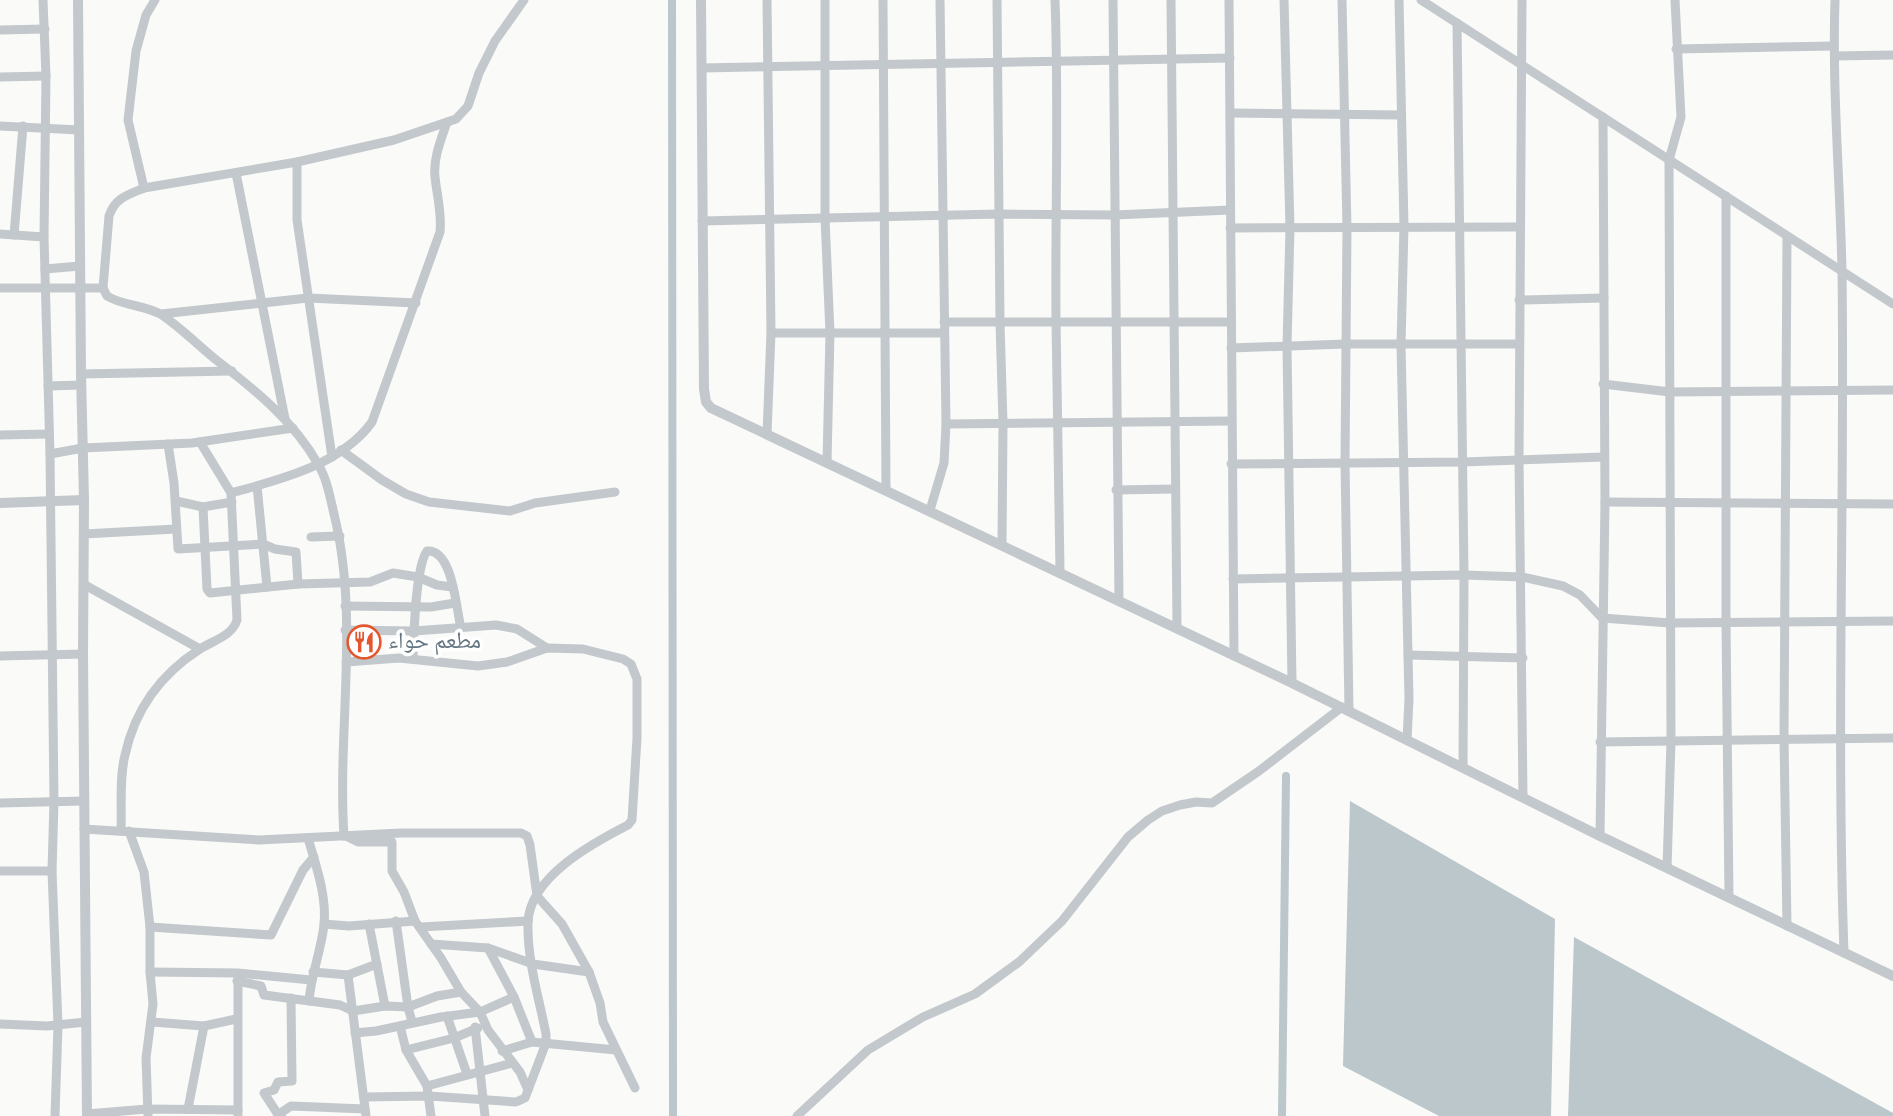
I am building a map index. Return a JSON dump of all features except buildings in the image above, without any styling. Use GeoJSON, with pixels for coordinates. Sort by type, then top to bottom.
{"type":"FeatureCollection","features":[{"type":"Feature","properties":{"kind":"street"},"geometry":{"type":"LineString","coordinates":[[43,0],[46,76],[44,237],[53,655],[52,871],[58,1025],[55,1116]]}},
{"type":"Feature","properties":{"kind":"street"},"geometry":{"type":"LineString","coordinates":[[78,0],[85,585],[83,654],[87,1115],[188,1109],[210,1113],[238,1113],[238,977]]}},
{"type":"Feature","properties":{"kind":"street"},"geometry":{"type":"LineString","coordinates":[[144,188],[128,120],[136,51],[146,15],[155,0]]}},
{"type":"Feature","properties":{"kind":"street"},"geometry":{"type":"LineString","coordinates":[[344,836],[341,783],[346,662],[345,583],[340,536],[326,480],[318,464],[266,399],[160,314],[107,296],[103,288],[107,231],[113,205],[121,197],[144,188],[297,162],[394,141],[464,114],[479,73],[495,41],[524,0]]}},
{"type":"Feature","properties":{"kind":"street"},"geometry":{"type":"LineString","coordinates":[[701,0],[704,389],[706,402],[711,408],[1292,683],[1600,836],[1893,976]]}},
{"type":"Feature","properties":{"kind":"street"},"geometry":{"type":"LineString","coordinates":[[767,434],[771,333],[768,0]]}},
{"type":"Feature","properties":{"kind":"street"},"geometry":{"type":"LineString","coordinates":[[825,0],[825,218],[830,333],[827,462]]}},
{"type":"Feature","properties":{"kind":"street"},"geometry":{"type":"LineString","coordinates":[[883,0],[886,490]]}},
{"type":"Feature","properties":{"kind":"street"},"geometry":{"type":"LineString","coordinates":[[930,510],[944,463],[946,424],[940,0]]}},
{"type":"Feature","properties":{"kind":"street"},"geometry":{"type":"LineString","coordinates":[[997,0],[999,323],[1003,423],[1002,545]]}},
{"type":"Feature","properties":{"kind":"street"},"geometry":{"type":"LineString","coordinates":[[1055,0],[1060,572]]}},
{"type":"Feature","properties":{"kind":"street"},"geometry":{"type":"LineString","coordinates":[[1113,0],[1119,600]]}},
{"type":"Feature","properties":{"kind":"street"},"geometry":{"type":"LineString","coordinates":[[1171,0],[1177,628]]}},
{"type":"Feature","properties":{"kind":"street"},"geometry":{"type":"LineString","coordinates":[[1229,0],[1234,656]]}},
{"type":"Feature","properties":{"kind":"street"},"geometry":{"type":"LineString","coordinates":[[1284,0],[1290,228],[1287,346],[1292,683]]}},
{"type":"Feature","properties":{"kind":"street"},"geometry":{"type":"LineString","coordinates":[[1342,0],[1347,228],[1346,709]]}},
{"type":"Feature","properties":{"kind":"street"},"geometry":{"type":"LineString","coordinates":[[1399,0],[1404,226],[1401,345],[1408,655],[1407,740]]}},
{"type":"Feature","properties":{"kind":"street"},"geometry":{"type":"LineString","coordinates":[[1421,0],[1893,304]]}},
{"type":"Feature","properties":{"kind":"street"},"geometry":{"type":"LineString","coordinates":[[1522,0],[1519,459],[1523,797]]}},
{"type":"Feature","properties":{"kind":"street"},"geometry":{"type":"LineString","coordinates":[[1667,868],[1671,741],[1668,504],[1669,160],[1681,117],[1675,0]]}},
{"type":"Feature","properties":{"kind":"street"},"geometry":{"type":"LineString","coordinates":[[1835,0],[1834,51],[1842,270],[1841,737],[1844,953]]}},
{"type":"Feature","properties":{"kind":"street"},"geometry":{"type":"LineString","coordinates":[[1457,23],[1464,575],[1463,768]]}},
{"type":"Feature","properties":{"kind":"street"},"geometry":{"type":"LineString","coordinates":[[0,30],[45,29]]}},
{"type":"Feature","properties":{"kind":"street"},"geometry":{"type":"LineString","coordinates":[[1676,49],[1834,51],[1893,55]]}},
{"type":"Feature","properties":{"kind":"street"},"geometry":{"type":"LineString","coordinates":[[702,68],[1230,58]]}},
{"type":"Feature","properties":{"kind":"street"},"geometry":{"type":"LineString","coordinates":[[0,77],[46,76]]}},
{"type":"Feature","properties":{"kind":"street"},"geometry":{"type":"LineString","coordinates":[[1231,113],[1401,115]]}},
{"type":"Feature","properties":{"kind":"street"},"geometry":{"type":"LineString","coordinates":[[1600,836],[1605,502],[1603,117]]}},
{"type":"Feature","properties":{"kind":"street"},"geometry":{"type":"LineString","coordinates":[[176,502],[203,507],[318,464],[363,434],[372,422],[440,232],[442,220],[435,158],[447,122]]}},
{"type":"Feature","properties":{"kind":"street"},"geometry":{"type":"LineString","coordinates":[[14,235],[23,126]]}},
{"type":"Feature","properties":{"kind":"street"},"geometry":{"type":"LineString","coordinates":[[0,127],[79,130]]}},
{"type":"Feature","properties":{"kind":"street"},"geometry":{"type":"LineString","coordinates":[[297,162],[297,220],[332,457]]}},
{"type":"Feature","properties":{"kind":"street"},"geometry":{"type":"LineString","coordinates":[[236,173],[289,425]]}},
{"type":"Feature","properties":{"kind":"street"},"geometry":{"type":"LineString","coordinates":[[1726,196],[1729,898]]}},
{"type":"Feature","properties":{"kind":"street"},"geometry":{"type":"LineString","coordinates":[[702,221],[998,214],[1114,215],[1230,210]]}},
{"type":"Feature","properties":{"kind":"street"},"geometry":{"type":"LineString","coordinates":[[1230,228],[1519,227]]}},
{"type":"Feature","properties":{"kind":"street"},"geometry":{"type":"LineString","coordinates":[[0,234],[44,237]]}},
{"type":"Feature","properties":{"kind":"street"},"geometry":{"type":"LineString","coordinates":[[1787,237],[1784,738],[1787,926]]}},
{"type":"Feature","properties":{"kind":"street"},"geometry":{"type":"LineString","coordinates":[[45,269],[80,266]]}},
{"type":"Feature","properties":{"kind":"street"},"geometry":{"type":"LineString","coordinates":[[0,288],[103,288]]}},
{"type":"Feature","properties":{"kind":"street"},"geometry":{"type":"LineString","coordinates":[[160,314],[308,298],[416,303]]}},
{"type":"Feature","properties":{"kind":"street"},"geometry":{"type":"LineString","coordinates":[[1520,300],[1604,298]]}},
{"type":"Feature","properties":{"kind":"street"},"geometry":{"type":"LineString","coordinates":[[944,322],[1231,323]]}},
{"type":"Feature","properties":{"kind":"street"},"geometry":{"type":"LineString","coordinates":[[771,333],[944,333]]}},
{"type":"Feature","properties":{"kind":"street"},"geometry":{"type":"LineString","coordinates":[[1231,348],[1345,344],[1519,344]]}},
{"type":"Feature","properties":{"kind":"street"},"geometry":{"type":"LineString","coordinates":[[48,386],[81,380],[232,371]]}},
{"type":"Feature","properties":{"kind":"street"},"geometry":{"type":"LineString","coordinates":[[1603,384],[1670,392],[1893,390]]}},
{"type":"Feature","properties":{"kind":"street"},"geometry":{"type":"LineString","coordinates":[[946,424],[1231,421]]}},
{"type":"Feature","properties":{"kind":"street"},"geometry":{"type":"LineString","coordinates":[[50,454],[83,448],[200,442],[289,425]]}},
{"type":"Feature","properties":{"kind":"street"},"geometry":{"type":"LineString","coordinates":[[0,435],[49,434]]}},
{"type":"Feature","properties":{"kind":"street"},"geometry":{"type":"LineString","coordinates":[[147,1113],[146,1058],[153,1004],[150,927],[144,872],[125,830],[125,755],[141,708],[167,675],[200,649],[228,634],[235,627],[237,620],[231,498],[200,442]]}},
{"type":"Feature","properties":{"kind":"street"},"geometry":{"type":"LineString","coordinates":[[168,444],[176,502],[178,549],[263,544],[296,552],[298,584]]}},
{"type":"Feature","properties":{"kind":"street"},"geometry":{"type":"LineString","coordinates":[[341,450],[389,484],[429,502],[510,511],[534,503],[615,492]]}},
{"type":"Feature","properties":{"kind":"street"},"geometry":{"type":"LineString","coordinates":[[1231,464],[1463,462],[1604,457]]}},
{"type":"Feature","properties":{"kind":"street"},"geometry":{"type":"LineString","coordinates":[[257,486],[267,587]]}},
{"type":"Feature","properties":{"kind":"street"},"geometry":{"type":"LineString","coordinates":[[1116,490],[1174,489]]}},
{"type":"Feature","properties":{"kind":"street"},"geometry":{"type":"LineString","coordinates":[[0,503],[84,500]]}},
{"type":"Feature","properties":{"kind":"street"},"geometry":{"type":"LineString","coordinates":[[1605,502],[1893,504]]}},
{"type":"Feature","properties":{"kind":"street"},"geometry":{"type":"LineString","coordinates":[[203,507],[208,591],[236,591],[298,584],[374,582],[393,573],[452,587]]}},
{"type":"Feature","properties":{"kind":"street"},"geometry":{"type":"LineString","coordinates":[[84,534],[176,529]]}},
{"type":"Feature","properties":{"kind":"street"},"geometry":{"type":"LineString","coordinates":[[311,537],[340,536]]}},
{"type":"Feature","properties":{"kind":"street"},"geometry":{"type":"LineString","coordinates":[[413,659],[418,577],[425,553],[431,550],[446,562],[461,628]]}},
{"type":"Feature","properties":{"kind":"street"},"geometry":{"type":"LineString","coordinates":[[1233,579],[1464,575],[1522,577],[1555,584],[1580,595],[1602,618],[1670,623],[1893,621]]}},
{"type":"Feature","properties":{"kind":"street"},"geometry":{"type":"LineString","coordinates":[[85,585],[200,649]]}},
{"type":"Feature","properties":{"kind":"street"},"geometry":{"type":"LineString","coordinates":[[345,606],[431,607],[455,603]]}},
{"type":"Feature","properties":{"kind":"street"},"geometry":{"type":"LineString","coordinates":[[345,630],[414,631],[481,625],[510,627],[547,648]]}},
{"type":"Feature","properties":{"kind":"street"},"geometry":{"type":"LineString","coordinates":[[346,662],[413,659],[478,666],[507,662],[547,648],[598,651],[615,656],[631,664],[637,678],[638,738],[632,820],[628,825],[576,853],[550,878],[537,896],[528,921],[546,1043],[526,1098],[516,1102],[485,1100],[428,1091],[364,1097]]}},
{"type":"Feature","properties":{"kind":"street"},"geometry":{"type":"LineString","coordinates":[[0,656],[83,654]]}},
{"type":"Feature","properties":{"kind":"street"},"geometry":{"type":"LineString","coordinates":[[1408,655],[1522,658]]}},
{"type":"Feature","properties":{"kind":"street"},"geometry":{"type":"LineString","coordinates":[[797,1116],[868,1050],[923,1017],[975,995],[1019,962],[1062,921],[1128,837],[1147,820],[1180,805],[1212,803],[1346,709]]}},
{"type":"Feature","properties":{"kind":"street"},"geometry":{"type":"LineString","coordinates":[[1600,742],[1727,738],[1893,738]]}},
{"type":"Feature","properties":{"kind":"street"},"geometry":{"type":"LineString","coordinates":[[0,803],[84,801]]}},
{"type":"Feature","properties":{"kind":"street"},"geometry":{"type":"LineString","coordinates":[[84,829],[246,839],[401,833],[521,833],[527,836],[530,845],[537,896],[562,924],[589,972],[603,1021],[635,1088]]}},
{"type":"Feature","properties":{"kind":"street"},"geometry":{"type":"LineString","coordinates":[[344,836],[358,842],[392,842],[392,871],[418,924],[461,992],[480,1012],[488,1030],[526,1081],[528,1092]]}},
{"type":"Feature","properties":{"kind":"street"},"geometry":{"type":"LineString","coordinates":[[308,838],[321,886],[324,924],[309,1001]]}},
{"type":"Feature","properties":{"kind":"street"},"geometry":{"type":"LineString","coordinates":[[150,927],[271,935],[303,870],[314,858]]}},
{"type":"Feature","properties":{"kind":"street"},"geometry":{"type":"LineString","coordinates":[[0,871],[52,871]]}},
{"type":"Feature","properties":{"kind":"street"},"geometry":{"type":"LineString","coordinates":[[324,924],[349,926],[396,921],[418,924],[528,921]]}},
{"type":"Feature","properties":{"kind":"street"},"geometry":{"type":"LineString","coordinates":[[396,921],[412,1022]]}},
{"type":"Feature","properties":{"kind":"street"},"geometry":{"type":"LineString","coordinates":[[369,924],[385,1006]]}},
{"type":"Feature","properties":{"kind":"street"},"geometry":{"type":"LineString","coordinates":[[430,944],[488,948],[533,964],[589,972]]}},
{"type":"Feature","properties":{"kind":"street"},"geometry":{"type":"LineString","coordinates":[[488,948],[514,997],[532,1042]]}},
{"type":"Feature","properties":{"kind":"street"},"geometry":{"type":"LineString","coordinates":[[150,972],[238,977],[348,975],[377,964]]}},
{"type":"Feature","properties":{"kind":"street"},"geometry":{"type":"LineString","coordinates":[[291,998],[292,1081],[278,1082],[274,1090],[264,1093],[267,1102],[280,1116],[291,1106],[365,1112],[348,975]]}},
{"type":"Feature","properties":{"kind":"street"},"geometry":{"type":"LineString","coordinates":[[238,977],[261,986],[264,995],[340,1006],[353,1011],[385,1006],[408,1007],[437,996],[461,992]]}},
{"type":"Feature","properties":{"kind":"street"},"geometry":{"type":"LineString","coordinates":[[355,1033],[480,1012],[514,997]]}},
{"type":"Feature","properties":{"kind":"street"},"geometry":{"type":"LineString","coordinates":[[447,1016],[467,1074]]}},
{"type":"Feature","properties":{"kind":"street"},"geometry":{"type":"LineString","coordinates":[[152,1021],[204,1026],[236,1019]]}},
{"type":"Feature","properties":{"kind":"street"},"geometry":{"type":"LineString","coordinates":[[0,1024],[58,1025],[86,1022]]}},
{"type":"Feature","properties":{"kind":"street"},"geometry":{"type":"LineString","coordinates":[[188,1109],[204,1026]]}},
{"type":"Feature","properties":{"kind":"street"},"geometry":{"type":"LineString","coordinates":[[400,1026],[406,1050],[428,1091],[431,1116]]}},
{"type":"Feature","properties":{"kind":"street"},"geometry":{"type":"LineString","coordinates":[[406,1050],[454,1038],[475,1027],[488,1030]]}},
{"type":"Feature","properties":{"kind":"street"},"geometry":{"type":"LineString","coordinates":[[475,1027],[485,1116]]}},
{"type":"Feature","properties":{"kind":"street"},"geometry":{"type":"LineString","coordinates":[[502,1051],[532,1042],[616,1050]]}},
{"type":"Feature","properties":{"kind":"street"},"geometry":{"type":"LineString","coordinates":[[428,1091],[467,1074],[512,1063]]}},
{"type":"Feature","properties":{"kind":"shaded area"},"geometry":{"type":"Polygon","coordinates":[[[1350,801],[1555,919],[1551,1116],[1439,1116],[1343,1066],[1350,801]]]}},
{"type":"Feature","properties":{"kind":"shaded area"},"geometry":{"type":"Polygon","coordinates":[[[1574,937],[1893,1113],[1893,1116],[1568,1116],[1574,937]]]}},
{"type":"Feature","properties":{"kind":"waterway"},"geometry":{"type":"LineString","coordinates":[[672,0],[673,1116]]}},
{"type":"Feature","properties":{"kind":"waterway"},"geometry":{"type":"LineString","coordinates":[[1282,1116],[1286,776]]}},
{"type":"Feature","properties":{"kind":"place","name":"مطعم حواء"},"geometry":{"type":"Point","coordinates":[364,642]}}]}
